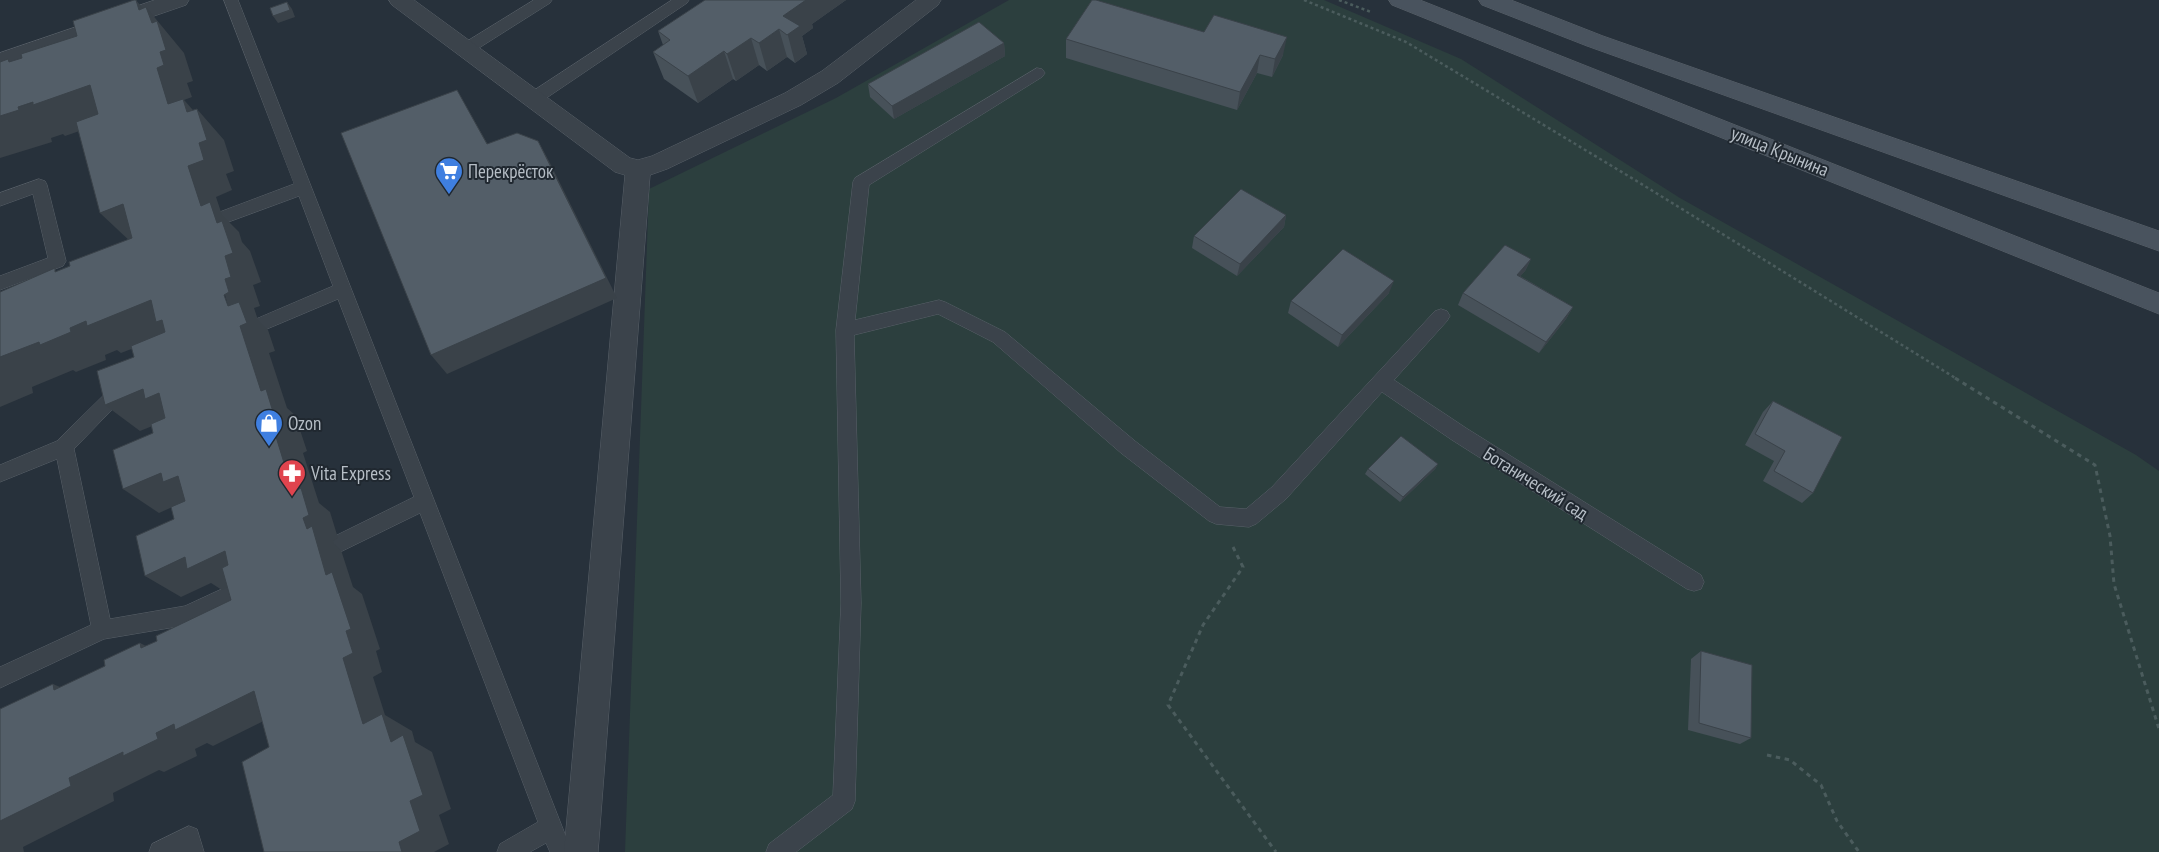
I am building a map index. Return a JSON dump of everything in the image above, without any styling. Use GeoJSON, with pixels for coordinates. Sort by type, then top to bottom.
{"type":"FeatureCollection","features":[{"type":"Feature","properties":{"kind":"main road","name":"улица Крынина"},"geometry":{"type":"LineString","coordinates":[[1400,0],[2159,304]]}},
{"type":"Feature","properties":{"kind":"main road","name":"улица Крынина"},"geometry":{"type":"LineString","coordinates":[[1490,0],[1595,41],[2159,241]]}},
{"type":"Feature","properties":{"kind":"street"},"geometry":{"type":"LineString","coordinates":[[0,61],[178,0]]}},
{"type":"Feature","properties":{"kind":"street"},"geometry":{"type":"LineString","coordinates":[[400,0],[623,166],[638,169],[659,163],[793,99],[830,77],[930,0]]}},
{"type":"Feature","properties":{"kind":"street"},"geometry":{"type":"LineString","coordinates":[[581,852],[638,169]]}},
{"type":"Feature","properties":{"kind":"lane"},"geometry":{"type":"LineString","coordinates":[[231,0],[561,852]]}},
{"type":"Feature","properties":{"kind":"lane"},"geometry":{"type":"LineString","coordinates":[[466,49],[545,0]]}},
{"type":"Feature","properties":{"kind":"lane"},"geometry":{"type":"LineString","coordinates":[[533,99],[682,0]]}},
{"type":"Feature","properties":{"kind":"lane"},"geometry":{"type":"LineString","coordinates":[[777,852],[844,801],[851,603],[845,330],[861,182],[1037,73]]}},
{"type":"Feature","properties":{"kind":"lane"},"geometry":{"type":"LineString","coordinates":[[0,200],[39,185],[65,262],[0,283]]}},
{"type":"Feature","properties":{"kind":"lane"},"geometry":{"type":"LineString","coordinates":[[223,218],[304,187]]}},
{"type":"Feature","properties":{"kind":"lane"},"geometry":{"type":"LineString","coordinates":[[255,328],[343,289]]}},
{"type":"Feature","properties":{"kind":"lane"},"geometry":{"type":"LineString","coordinates":[[845,330],[939,307],[999,337],[1128,447],[1216,515],[1249,518],[1279,493],[1440,316]]}},
{"type":"Feature","properties":{"kind":"lane"},"geometry":{"type":"LineString","coordinates":[[0,474],[64,446],[130,380],[140,376]]}},
{"type":"Feature","properties":{"kind":"lane","name":"Ботанический сад"},"geometry":{"type":"LineString","coordinates":[[1380,381],[1474,444],[1694,582]]}},
{"type":"Feature","properties":{"kind":"lane"},"geometry":{"type":"LineString","coordinates":[[64,446],[102,630]]}},
{"type":"Feature","properties":{"kind":"lane"},"geometry":{"type":"LineString","coordinates":[[334,546],[425,501]]}},
{"type":"Feature","properties":{"kind":"lane"},"geometry":{"type":"LineString","coordinates":[[0,678],[102,630],[187,615],[260,581]]}},
{"type":"Feature","properties":{"kind":"lane"},"geometry":{"type":"LineString","coordinates":[[508,852],[552,827]]}},
{"type":"Feature","properties":{"kind":"lane"},"geometry":{"type":"LineString","coordinates":[[160,852],[189,837],[193,852]]}},
{"type":"Feature","properties":{"kind":"path"},"geometry":{"type":"LineString","coordinates":[[1304,0],[1406,42],[1635,180],[2094,465],[2110,536],[2114,584],[2146,679],[2159,729]]}},
{"type":"Feature","properties":{"kind":"path"},"geometry":{"type":"LineString","coordinates":[[1216,515],[1243,567],[1203,625],[1168,705],[1276,852]]}},
{"type":"Feature","properties":{"kind":"path"},"geometry":{"type":"LineString","coordinates":[[1767,755],[1790,760],[1821,785],[1837,821],[1859,852]]}},
{"type":"Feature","properties":{"kind":"green space"},"geometry":{"type":"Polygon","coordinates":[[[1009,0],[1324,0],[1461,59],[1680,198],[2136,455],[2159,471],[2159,852],[625,852],[649,189],[836,98],[1009,0]]]}},
{"type":"Feature","properties":{"kind":"building"},"geometry":{"type":"Polygon","coordinates":[[[136,0],[139,10],[146,7],[152,23],[157,21],[166,50],[160,52],[164,65],[157,68],[168,104],[183,99],[187,112],[197,109],[207,140],[199,143],[204,160],[188,166],[201,206],[210,202],[217,223],[222,221],[233,253],[225,256],[231,277],[225,279],[229,292],[224,295],[228,306],[239,302],[247,323],[240,326],[261,391],[266,389],[277,425],[273,427],[293,492],[301,488],[309,515],[303,518],[307,529],[312,526],[326,575],[332,572],[351,629],[346,631],[353,653],[343,658],[363,724],[382,714],[391,742],[403,735],[423,795],[410,801],[420,831],[399,842],[402,852],[264,852],[242,762],[269,747],[254,691],[175,730],[174,724],[156,733],[158,739],[123,756],[123,752],[69,778],[71,786],[0,821],[0,709],[53,684],[54,690],[105,666],[104,660],[140,643],[141,648],[157,641],[156,636],[231,600],[222,568],[228,565],[225,551],[187,569],[185,557],[145,576],[136,536],[174,519],[171,507],[185,501],[178,476],[163,482],[161,473],[123,489],[113,450],[153,433],[151,424],[165,418],[159,393],[145,399],[143,389],[105,405],[97,371],[134,357],[131,346],[165,332],[162,320],[156,322],[151,300],[87,326],[86,321],[70,328],[71,332],[40,345],[39,342],[0,357],[0,292],[55,268],[55,272],[70,266],[69,262],[132,238],[123,204],[100,213],[76,122],[98,114],[90,85],[33,105],[33,102],[18,107],[19,110],[0,116],[0,62],[8,59],[9,62],[22,58],[21,54],[77,36],[73,21],[136,0]]]}},
{"type":"Feature","properties":{"kind":"building"},"geometry":{"type":"Polygon","coordinates":[[[705,0],[806,0],[783,16],[800,26],[787,35],[779,29],[759,43],[751,38],[727,54],[724,51],[688,76],[653,52],[670,40],[658,31],[705,0]]]}},
{"type":"Feature","properties":{"kind":"building"},"geometry":{"type":"Polygon","coordinates":[[[1092,0],[1204,32],[1214,15],[1287,37],[1275,59],[1260,55],[1240,92],[1066,39],[1092,0]]]}},
{"type":"Feature","properties":{"kind":"building"},"geometry":{"type":"Polygon","coordinates":[[[287,2],[290,10],[273,16],[270,8],[287,2]]]}},
{"type":"Feature","properties":{"kind":"building"},"geometry":{"type":"Polygon","coordinates":[[[979,22],[1004,43],[892,106],[868,84],[979,22]]]}},
{"type":"Feature","properties":{"kind":"building"},"geometry":{"type":"Polygon","coordinates":[[[457,90],[487,144],[517,133],[538,141],[606,278],[431,355],[341,133],[457,90]]]}},
{"type":"Feature","properties":{"kind":"building"},"geometry":{"type":"Polygon","coordinates":[[[1241,189],[1286,215],[1240,264],[1194,236],[1241,189]]]}},
{"type":"Feature","properties":{"kind":"building"},"geometry":{"type":"Polygon","coordinates":[[[1505,245],[1531,259],[1517,275],[1573,307],[1546,342],[1463,293],[1505,245]]]}},
{"type":"Feature","properties":{"kind":"building"},"geometry":{"type":"Polygon","coordinates":[[[1343,249],[1394,281],[1342,335],[1291,301],[1343,249]]]}},
{"type":"Feature","properties":{"kind":"building"},"geometry":{"type":"Polygon","coordinates":[[[1773,401],[1842,437],[1813,493],[1774,471],[1785,451],[1755,434],[1773,401]]]}},
{"type":"Feature","properties":{"kind":"building"},"geometry":{"type":"Polygon","coordinates":[[[1401,436],[1438,464],[1403,497],[1368,469],[1401,436]]]}},
{"type":"Feature","properties":{"kind":"building"},"geometry":{"type":"Polygon","coordinates":[[[1701,651],[1752,665],[1751,738],[1699,723],[1701,651]]]}},
{"type":"Feature","properties":{"kind":"place","name":"Перекрёсток"},"geometry":{"type":"Point","coordinates":[449,195]}},
{"type":"Feature","properties":{"kind":"place","name":"Ozon"},"geometry":{"type":"Point","coordinates":[269,447]}},
{"type":"Feature","properties":{"kind":"place","name":"Vita Express"},"geometry":{"type":"Point","coordinates":[292,497]}}]}
